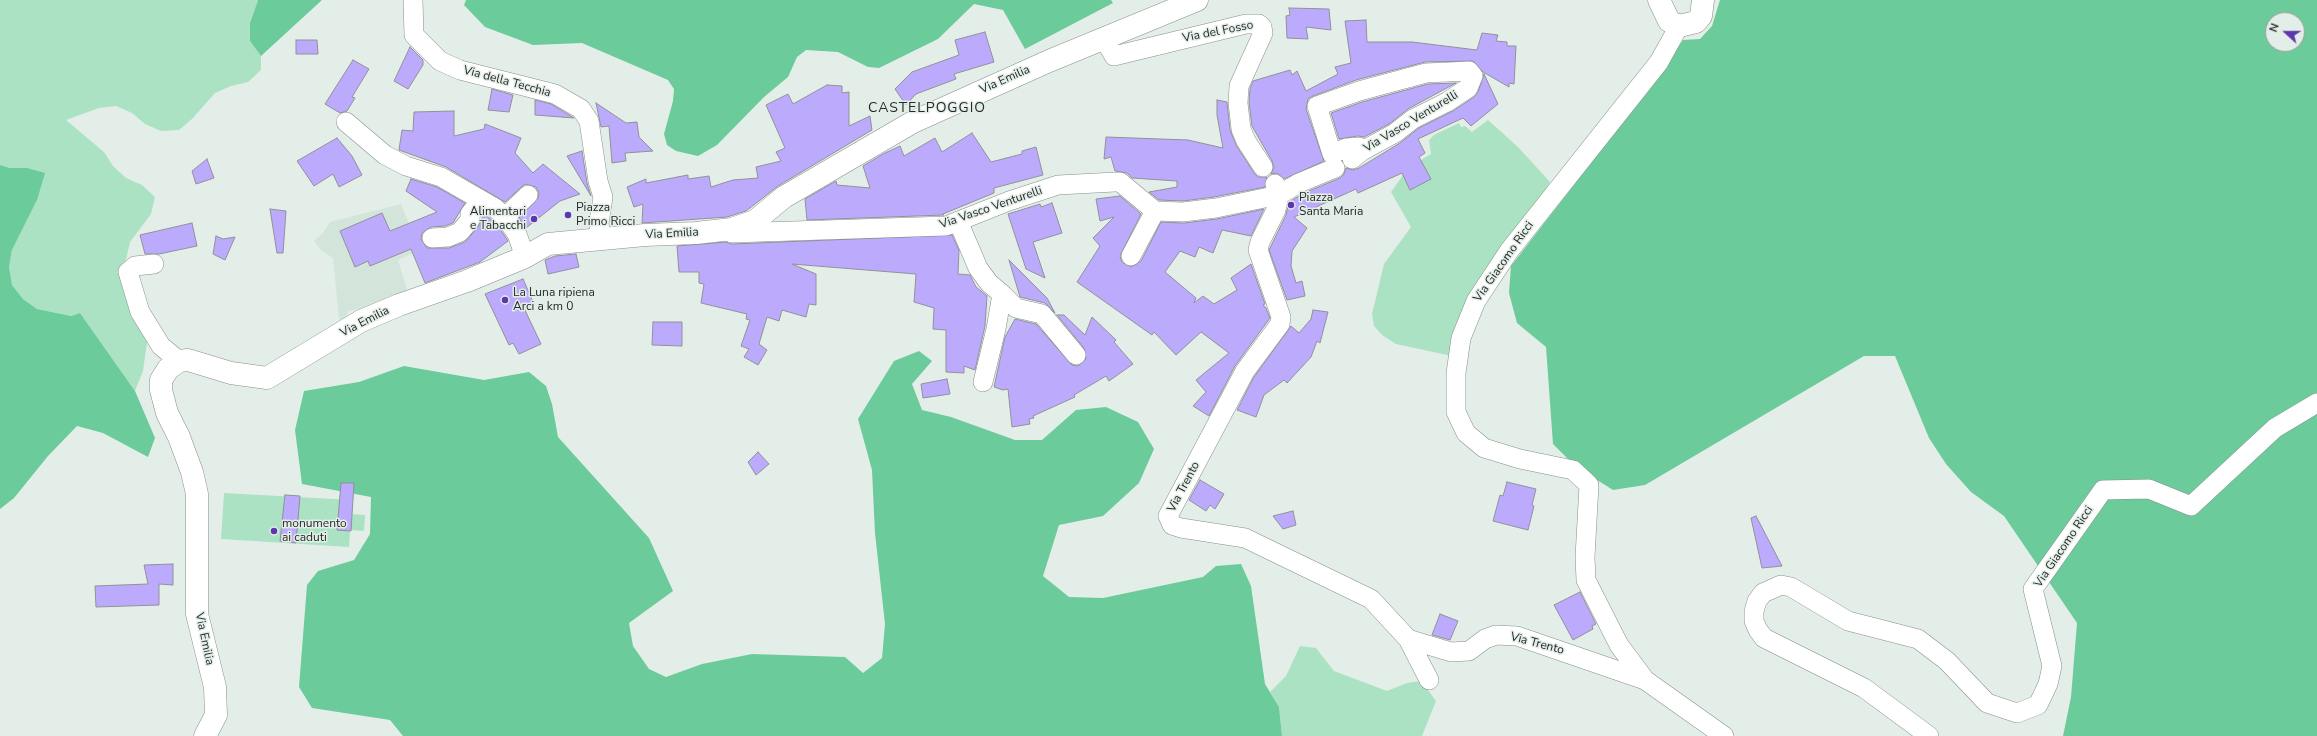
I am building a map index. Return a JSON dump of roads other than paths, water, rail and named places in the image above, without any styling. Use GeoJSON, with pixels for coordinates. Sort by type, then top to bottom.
{"type":"FeatureCollection","features":[{"type":"Feature","properties":{"kind":"main road","name":"Via Emilia"},"geometry":{"type":"LineString","coordinates":[[205,736],[216,715],[215,687],[197,614],[197,494],[192,472],[167,413],[161,390],[161,380],[168,369],[179,361],[188,360],[231,373],[267,378],[362,321],[525,257],[548,244],[732,229],[755,221],[784,197],[913,122],[1049,61],[1197,0]]}},
{"type":"Feature","properties":{"kind":"main road"},"geometry":{"type":"LineString","coordinates":[[1659,0],[1670,21],[1679,26],[1696,22],[1701,16],[1703,0]]}},
{"type":"Feature","properties":{"kind":"street","name":"Via della Tecchia"},"geometry":{"type":"LineString","coordinates":[[413,0],[414,35],[440,61],[460,70],[555,94],[581,109],[589,121],[598,181],[603,198],[599,223],[601,239]]}},
{"type":"Feature","properties":{"kind":"street","name":"Via del Fosso"},"geometry":{"type":"LineString","coordinates":[[1104,39],[1114,56],[1246,24],[1259,24],[1262,27],[1263,33],[1239,86],[1238,103],[1241,129],[1246,141],[1263,167]]}},
{"type":"Feature","properties":{"kind":"street","name":"Via Giacomo Ricci"},"geometry":{"type":"LineString","coordinates":[[1679,26],[1659,62],[1626,101],[1509,251],[1476,301],[1461,338],[1456,373],[1456,412],[1466,433],[1484,448],[1520,459],[1574,470],[1588,485],[1585,557],[1586,580],[1619,645],[1645,680],[1724,736]]}},
{"type":"Feature","properties":{"kind":"street","name":"Via Vasco Venturelli"},"geometry":{"type":"LineString","coordinates":[[1469,71],[1473,76],[1468,88],[1447,102],[1413,119],[1395,133],[1357,155],[1359,147],[1346,148],[1332,154],[1317,106],[1406,77],[1426,73],[1461,72],[1469,71]]}},
{"type":"Feature","properties":{"kind":"street"},"geometry":{"type":"LineString","coordinates":[[346,122],[385,155],[406,166],[441,176],[495,208],[505,217],[523,247],[525,257]]}},
{"type":"Feature","properties":{"kind":"street"},"geometry":{"type":"LineString","coordinates":[[1131,256],[1155,211],[1183,212],[1276,196],[1299,183],[1335,168]]}},
{"type":"Feature","properties":{"kind":"street","name":"Via Vasco Venturelli"},"geometry":{"type":"LineString","coordinates":[[696,233],[929,228],[958,222],[1009,201],[1051,187],[1120,182],[1155,211]]}},
{"type":"Feature","properties":{"kind":"street"},"geometry":{"type":"LineString","coordinates":[[505,217],[528,195]]}},
{"type":"Feature","properties":{"kind":"street","name":"Via Trento"},"geometry":{"type":"LineString","coordinates":[[1276,196],[1258,250],[1281,317],[1280,324],[1245,372],[1168,516],[1172,525],[1182,528],[1245,538],[1371,599],[1408,639],[1429,680]]}},
{"type":"Feature","properties":{"kind":"street"},"geometry":{"type":"LineString","coordinates":[[432,238],[448,237],[460,232],[470,220],[470,214],[481,201]]}},
{"type":"Feature","properties":{"kind":"street"},"geometry":{"type":"LineString","coordinates":[[958,222],[978,268],[989,283],[1016,308],[1042,314],[1076,355]]}},
{"type":"Feature","properties":{"kind":"street"},"geometry":{"type":"LineString","coordinates":[[154,264],[135,266],[128,272],[140,312],[161,346],[179,361]]}},
{"type":"Feature","properties":{"kind":"street"},"geometry":{"type":"LineString","coordinates":[[983,382],[996,329],[1002,294]]}},
{"type":"Feature","properties":{"kind":"street","name":"Via Giacomo Ricci"},"geometry":{"type":"LineString","coordinates":[[1929,736],[1864,688],[1764,638],[1754,621],[1756,601],[1763,593],[1771,588],[1781,585],[1791,587],[1848,621],[1918,640],[1947,661],[1987,703],[2017,713],[2038,705],[2048,684],[2052,666],[2033,589],[2103,490],[2149,489],[2192,506],[2275,428],[2317,402]]}},
{"type":"Feature","properties":{"kind":"street","name":"Via Trento"},"geometry":{"type":"LineString","coordinates":[[1408,639],[1451,652],[1469,651],[1485,639],[1496,635],[1517,636],[1645,680]]}},
{"type":"Feature","properties":{"kind":"place","name":"Piazza Santa Maria"},"geometry":{"type":"Point","coordinates":[1291,205]}},
{"type":"Feature","properties":{"kind":"place","name":"Piazza Primo Ricci"},"geometry":{"type":"Point","coordinates":[568,215]}},
{"type":"Feature","properties":{"kind":"place","name":"Alimentari e Tabacchi"},"geometry":{"type":"Point","coordinates":[534,219]}},
{"type":"Feature","properties":{"kind":"place","name":"La Luna ripiena Arci a km 0"},"geometry":{"type":"Point","coordinates":[505,300]}},
{"type":"Feature","properties":{"kind":"place","name":"monumento ai caduti"},"geometry":{"type":"Point","coordinates":[274,531]}},
{"type":"Feature","properties":{"kind":"district","name":"CASTELPOGGIO"},"geometry":{"type":"Point","coordinates":[927,109]}}]}
